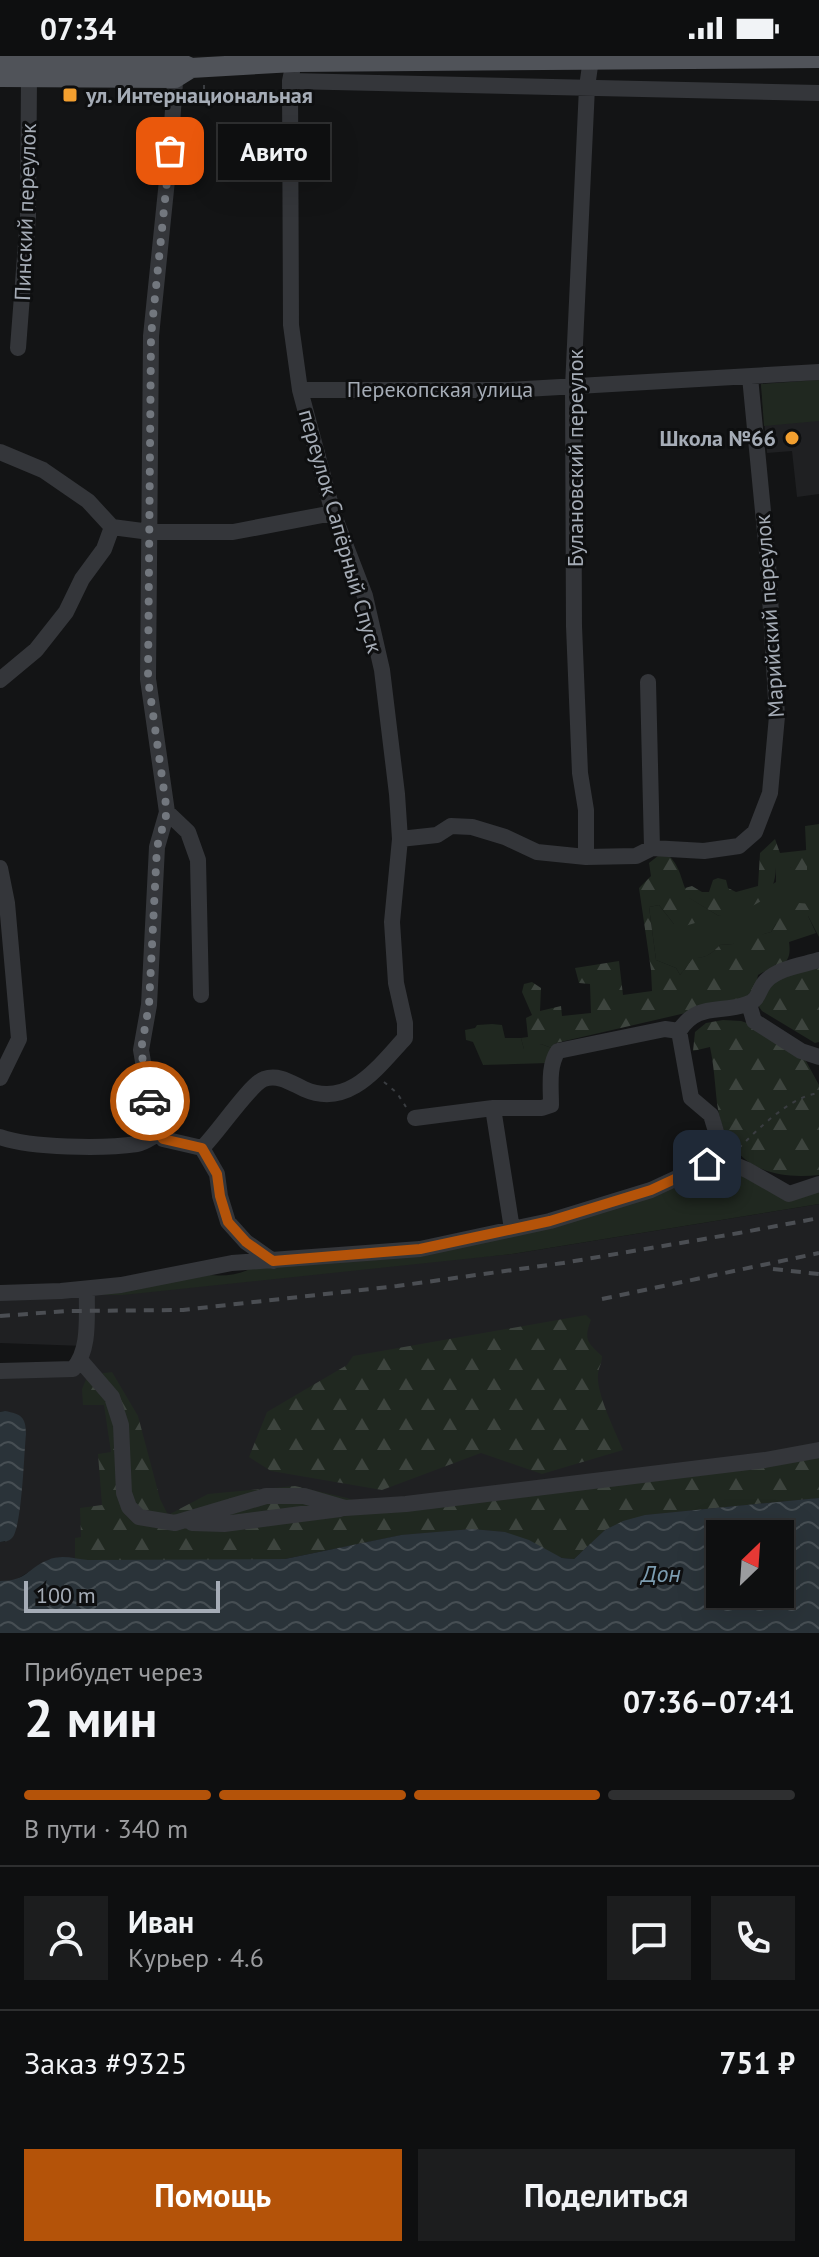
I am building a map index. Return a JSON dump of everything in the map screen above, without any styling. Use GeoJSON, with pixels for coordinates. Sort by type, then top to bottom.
{"type":"FeatureCollection","features":[{"type":"Feature","properties":{"kind":"main road"},"geometry":{"type":"LineString","coordinates":[[0,57],[180,66]]}},
{"type":"Feature","properties":{"kind":"main road"},"geometry":{"type":"LineString","coordinates":[[0,77],[242,60],[292,72],[348,59],[819,58]]}},
{"type":"Feature","properties":{"kind":"street","name":"Булановский переулок"},"geometry":{"type":"LineString","coordinates":[[586,857],[586,810],[580,773],[574,626],[573,387],[587,87],[591,59]]}},
{"type":"Feature","properties":{"kind":"street"},"geometry":{"type":"LineString","coordinates":[[180,66],[151,336],[148,679],[167,812],[157,847],[149,1005],[141,1050],[154,1126],[163,1139],[202,1148],[217,1174],[228,1222],[246,1242],[273,1261]]}},
{"type":"Feature","properties":{"kind":"street"},"geometry":{"type":"LineString","coordinates":[[292,72],[587,87],[819,93]]}},
{"type":"Feature","properties":{"kind":"street","name":"переулок Сапёрный Спуск"},"geometry":{"type":"LineString","coordinates":[[292,72],[291,325],[300,390],[333,513],[365,596],[382,670],[391,731],[400,839],[392,922],[396,983],[405,1023],[405,1038],[367,1080]]}},
{"type":"Feature","properties":{"kind":"street","name":"Пинский переулок"},"geometry":{"type":"LineString","coordinates":[[18,348],[28,217],[29,77]]}},
{"type":"Feature","properties":{"kind":"street","name":"Перекопская улица"},"geometry":{"type":"LineString","coordinates":[[300,390],[508,390],[819,372]]}},
{"type":"Feature","properties":{"kind":"street","name":"Марийский переулок"},"geometry":{"type":"LineString","coordinates":[[652,848],[704,851],[739,846],[755,832],[770,793],[777,716],[768,563],[750,377]]}},
{"type":"Feature","properties":{"kind":"street"},"geometry":{"type":"LineString","coordinates":[[0,452],[43,470],[88,501],[112,527],[150,532],[233,532],[333,513]]}},
{"type":"Feature","properties":{"kind":"street"},"geometry":{"type":"LineString","coordinates":[[0,680],[36,650],[66,612],[82,579],[104,549],[112,527]]}},
{"type":"Feature","properties":{"kind":"street"},"geometry":{"type":"LineString","coordinates":[[400,839],[437,835],[451,826],[462,826],[505,837],[537,852],[586,857],[636,856],[652,848],[648,682]]}},
{"type":"Feature","properties":{"kind":"street"},"geometry":{"type":"LineString","coordinates":[[167,812],[188,832],[198,860],[201,995]]}},
{"type":"Feature","properties":{"kind":"street"},"geometry":{"type":"LineString","coordinates":[[0,868],[7,903],[19,1039],[0,1078]]}},
{"type":"Feature","properties":{"kind":"street"},"geometry":{"type":"LineString","coordinates":[[725,1161],[711,1115],[691,1098],[679,1031],[688,1017],[749,1004],[758,997],[765,981],[777,973],[819,960]]}},
{"type":"Feature","properties":{"kind":"street"},"geometry":{"type":"LineString","coordinates":[[749,1004],[754,1021],[801,1051],[819,1057]]}},
{"type":"Feature","properties":{"kind":"street"},"geometry":{"type":"LineString","coordinates":[[415,1118],[493,1108],[542,1108],[551,1105],[552,1068],[558,1051],[665,1029],[679,1031]]}},
{"type":"Feature","properties":{"kind":"street"},"geometry":{"type":"LineString","coordinates":[[202,1148],[251,1088],[264,1079],[285,1079],[308,1091],[336,1095],[367,1080]]}},
{"type":"Feature","properties":{"kind":"street"},"geometry":{"type":"LineString","coordinates":[[493,1108],[512,1229]]}},
{"type":"Feature","properties":{"kind":"street"},"geometry":{"type":"LineString","coordinates":[[0,1137],[14,1142],[102,1146],[140,1144],[159,1133]]}},
{"type":"Feature","properties":{"kind":"street"},"geometry":{"type":"LineString","coordinates":[[0,1293],[121,1285],[232,1263],[420,1249],[550,1221],[651,1190],[707,1164],[725,1161],[789,1194],[819,1184]]}},
{"type":"Feature","properties":{"kind":"street"},"geometry":{"type":"LineString","coordinates":[[0,1371],[73,1369],[81,1361],[84,1347],[87,1289]]}},
{"type":"Feature","properties":{"kind":"street"},"geometry":{"type":"LineString","coordinates":[[81,1361],[112,1397],[121,1425],[124,1493],[129,1507],[139,1517],[175,1523],[266,1496],[304,1496],[345,1508],[406,1504],[765,1460],[819,1450]]}},
{"type":"Feature","properties":{"kind":"path"},"geometry":{"type":"LineString","coordinates":[[367,1080],[385,1083],[397,1093],[415,1118]]}},
{"type":"Feature","properties":{"kind":"path"},"geometry":{"type":"LineString","coordinates":[[725,1161],[779,1112],[811,1094],[819,1093]]}},
{"type":"Feature","properties":{"kind":"shaded area","name":"Школа №66"},"geometry":{"type":"Polygon","coordinates":[[[819,380],[819,494],[797,497],[792,451],[767,453],[761,384],[819,380]]]}},
{"type":"Feature","properties":{"kind":"shaded area"},"geometry":{"type":"Polygon","coordinates":[[[819,1204],[819,1498],[605,1530],[583,1553],[401,1535],[335,1549],[88,1560],[61,1557],[48,1560],[14,1581],[0,1581],[0,1542],[5,1542],[5,1411],[0,1412],[0,1371],[73,1368],[84,1346],[0,1343],[0,1296],[512,1254],[819,1204]]]}},
{"type":"Feature","properties":{"kind":"green space"},"geometry":{"type":"Polygon","coordinates":[[[819,380],[819,421],[764,426],[761,384],[819,380]]]}},
{"type":"Feature","properties":{"kind":"green space"},"geometry":{"type":"Polygon","coordinates":[[[819,824],[819,937],[808,916],[776,924],[771,932],[720,945],[705,956],[694,958],[680,975],[676,968],[656,960],[649,907],[659,905],[674,924],[688,897],[719,916],[776,882],[776,867],[807,871],[805,826],[819,824]]]}},
{"type":"Feature","properties":{"kind":"green space"},"geometry":{"type":"Polygon","coordinates":[[[775,839],[780,853],[807,850],[807,871],[799,873],[790,867],[776,867],[771,889],[750,907],[719,916],[689,898],[695,923],[685,926],[674,924],[659,905],[649,907],[656,960],[676,968],[680,975],[694,957],[705,956],[720,945],[733,944],[748,929],[756,936],[771,932],[776,924],[769,907],[787,897],[811,904],[808,916],[816,933],[789,942],[786,961],[758,975],[755,989],[746,999],[556,1043],[552,1048],[541,1044],[529,1052],[524,1049],[521,1038],[528,1037],[526,1018],[532,1015],[522,992],[524,984],[532,982],[541,988],[540,1011],[561,1006],[562,1016],[591,1013],[590,984],[579,983],[575,968],[619,961],[623,995],[652,991],[639,888],[651,876],[649,863],[663,852],[675,863],[685,888],[692,886],[709,892],[713,880],[718,878],[726,880],[728,888],[736,892],[758,886],[760,853],[775,839]]]}},
{"type":"Feature","properties":{"kind":"green space"},"geometry":{"type":"Polygon","coordinates":[[[819,964],[819,1042],[815,1043],[762,1011],[757,1004],[768,984],[819,964]]]}},
{"type":"Feature","properties":{"kind":"green space"},"geometry":{"type":"Polygon","coordinates":[[[723,1020],[756,1026],[801,1052],[819,1085],[819,1175],[799,1176],[765,1170],[738,1153],[729,1140],[721,1123],[710,1047],[693,1051],[695,1032],[706,1023],[723,1020]]]}},
{"type":"Feature","properties":{"kind":"green space"},"geometry":{"type":"Polygon","coordinates":[[[502,1025],[505,1038],[521,1038],[524,1049],[541,1044],[552,1048],[549,1063],[483,1065],[473,1042],[466,1040],[465,1030],[502,1025]]]}},
{"type":"Feature","properties":{"kind":"green space"},"geometry":{"type":"Polygon","coordinates":[[[725,1161],[789,1193],[819,1184],[819,1204],[512,1254],[123,1295],[93,1295],[209,1275],[231,1275],[264,1261],[469,1239],[725,1161]]]}},
{"type":"Feature","properties":{"kind":"green space"},"geometry":{"type":"Polygon","coordinates":[[[586,1315],[591,1320],[588,1341],[602,1356],[598,1375],[600,1392],[623,1450],[542,1474],[481,1453],[382,1490],[271,1471],[249,1457],[267,1412],[347,1365],[353,1356],[586,1315]]]}},
{"type":"Feature","properties":{"kind":"green space"},"geometry":{"type":"Polygon","coordinates":[[[112,1372],[138,1416],[160,1499],[168,1515],[208,1494],[295,1486],[347,1498],[381,1510],[819,1456],[819,1498],[645,1515],[605,1530],[574,1559],[562,1558],[505,1532],[472,1529],[401,1535],[285,1559],[83,1560],[75,1558],[75,1538],[81,1537],[80,1508],[102,1505],[98,1454],[111,1452],[104,1405],[83,1405],[82,1389],[88,1375],[112,1372]]]}},
{"type":"Feature","properties":{"kind":"water"},"geometry":{"type":"Polygon","coordinates":[[[0,1412],[22,1417],[26,1434],[18,1520],[12,1538],[0,1542],[0,1412]]]}},
{"type":"Feature","properties":{"kind":"water","name":"Дон"},"geometry":{"type":"Polygon","coordinates":[[[819,1498],[819,1633],[0,1633],[0,1581],[16,1579],[53,1558],[285,1559],[401,1535],[472,1529],[505,1532],[529,1540],[562,1558],[574,1559],[605,1530],[645,1515],[819,1498]]]}},
{"type":"Feature","properties":{"kind":"railway"},"geometry":{"type":"LineString","coordinates":[[0,1316],[68,1311],[183,1310],[397,1286],[563,1263],[819,1218]]}},
{"type":"Feature","properties":{"kind":"railway"},"geometry":{"type":"LineString","coordinates":[[602,1299],[819,1253]]}},
{"type":"Feature","properties":{"kind":"railway"},"geometry":{"type":"LineString","coordinates":[[773,1269],[819,1274]]}},
{"type":"Feature","properties":{"kind":"way so far"},"geometry":{"type":"LineString","coordinates":[[150,1101],[141,1050],[149,1005],[157,847],[167,812],[148,679],[151,336],[170,151]]}},
{"type":"Feature","properties":{"kind":"place","name":"ул. Интернациональная"},"geometry":{"type":"Point","coordinates":[70,95]}},
{"type":"Feature","properties":{"kind":"place","name":"Авито"},"geometry":{"type":"Point","coordinates":[170,151]}},
{"type":"Feature","properties":{"kind":"place","name":"Школа №66"},"geometry":{"type":"Point","coordinates":[792,438]}},
{"type":"Feature","properties":{"kind":"route"},"geometry":{"type":"LineString","coordinates":[[150,1101],[154,1126],[163,1139],[202,1148],[217,1174],[228,1222],[246,1242],[273,1261],[420,1249],[550,1221],[651,1190],[707,1164]]}}]}
